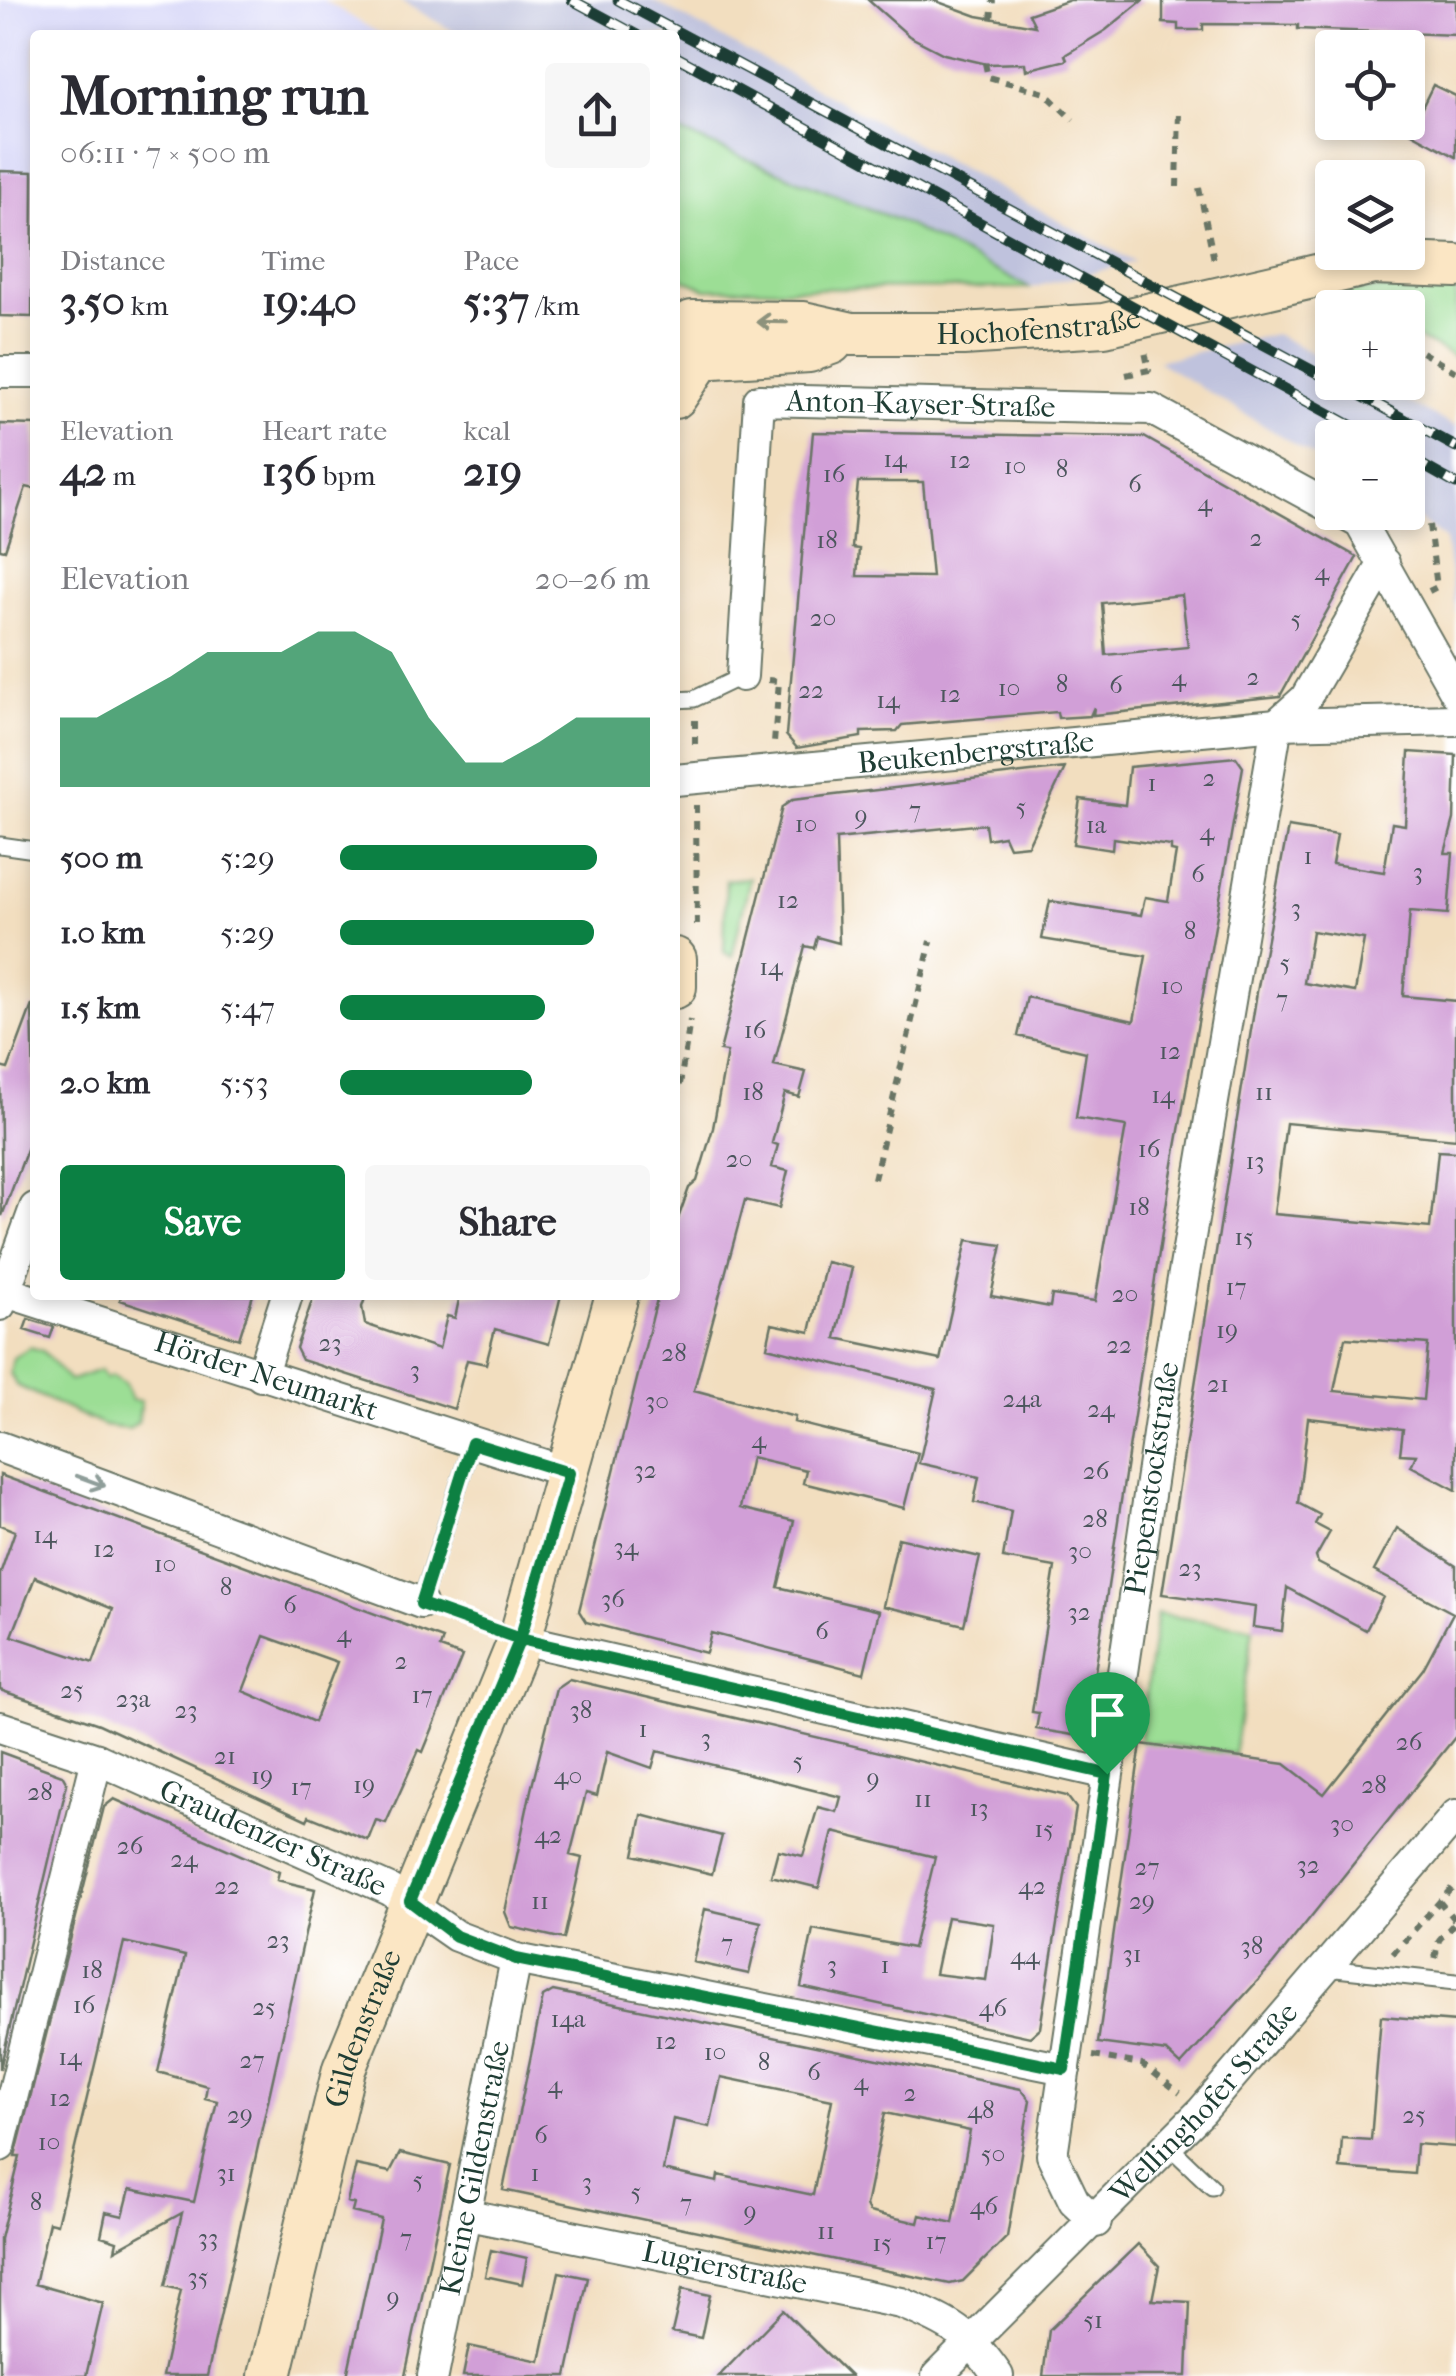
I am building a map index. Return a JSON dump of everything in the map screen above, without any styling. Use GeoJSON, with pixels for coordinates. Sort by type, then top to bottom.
{"type":"FeatureCollection","features":[{"type":"Feature","properties":{"kind":"main road","name":"Hochofenstraße"},"geometry":{"type":"LineString","coordinates":[[688,327],[803,323],[852,334],[1066,329],[1104,325],[1373,263],[1456,266]]}},
{"type":"Feature","properties":{"kind":"main road"},"geometry":{"type":"LineString","coordinates":[[680,391],[690,380],[688,327]]}},
{"type":"Feature","properties":{"kind":"main road"},"geometry":{"type":"LineString","coordinates":[[684,995],[686,953]]}},
{"type":"Feature","properties":{"kind":"main road","name":"Gildenstraße"},"geometry":{"type":"LineString","coordinates":[[270,2376],[344,2069],[520,1639],[616,1300]]}},
{"type":"Feature","properties":{"kind":"street"},"geometry":{"type":"LineString","coordinates":[[0,372],[30,372]]}},
{"type":"Feature","properties":{"kind":"street","name":"Anton-Kayser-Straße"},"geometry":{"type":"LineString","coordinates":[[742,676],[759,400],[1151,409],[1315,499]]}},
{"type":"Feature","properties":{"kind":"street"},"geometry":{"type":"LineString","coordinates":[[1364,530],[1456,693]]}},
{"type":"Feature","properties":{"kind":"street"},"geometry":{"type":"LineString","coordinates":[[1277,724],[1306,699],[1384,564]]}},
{"type":"Feature","properties":{"kind":"street","name":"Beukenbergstraße"},"geometry":{"type":"LineString","coordinates":[[685,778],[1277,724],[1456,720]]}},
{"type":"Feature","properties":{"kind":"street","name":"Piepenstockstraße"},"geometry":{"type":"LineString","coordinates":[[1096,2222],[1074,2201],[1052,2155],[1167,1373],[1277,724]]}},
{"type":"Feature","properties":{"kind":"street"},"geometry":{"type":"LineString","coordinates":[[2,1296],[30,1221]]}},
{"type":"Feature","properties":{"kind":"street","name":"Hörder Neumarkt"},"geometry":{"type":"LineString","coordinates":[[2,1296],[569,1473]]}},
{"type":"Feature","properties":{"kind":"street"},"geometry":{"type":"LineString","coordinates":[[261,1376],[285,1300]]}},
{"type":"Feature","properties":{"kind":"street"},"geometry":{"type":"LineString","coordinates":[[0,1447],[421,1604]]}},
{"type":"Feature","properties":{"kind":"street"},"geometry":{"type":"LineString","coordinates":[[520,1639],[1107,1774]]}},
{"type":"Feature","properties":{"kind":"street","name":"Graudenzer Straße"},"geometry":{"type":"LineString","coordinates":[[0,1727],[97,1759],[410,1901],[456,1936],[516,1959],[1066,2060]]}},
{"type":"Feature","properties":{"kind":"street"},"geometry":{"type":"LineString","coordinates":[[0,2146],[97,1759]]}},
{"type":"Feature","properties":{"kind":"street","name":"Wellinghofer Straße"},"geometry":{"type":"LineString","coordinates":[[937,2376],[1096,2222],[1168,2146],[1454,1821]]}},
{"type":"Feature","properties":{"kind":"street","name":"Kleine Gildenstraße"},"geometry":{"type":"LineString","coordinates":[[433,2376],[516,1959]]}},
{"type":"Feature","properties":{"kind":"street","name":"Lugierstraße"},"geometry":{"type":"LineString","coordinates":[[468,2215],[901,2303],[940,2318],[973,2340]]}},
{"type":"Feature","properties":{"kind":"street"},"geometry":{"type":"LineString","coordinates":[[973,2340],[998,2376]]}},
{"type":"Feature","properties":{"kind":"lane"},"geometry":{"type":"LineString","coordinates":[[680,700],[694,700],[742,676]]}},
{"type":"Feature","properties":{"kind":"lane"},"geometry":{"type":"LineString","coordinates":[[0,845],[30,849]]}},
{"type":"Feature","properties":{"kind":"lane"},"geometry":{"type":"LineString","coordinates":[[421,1604],[472,1443]]}},
{"type":"Feature","properties":{"kind":"lane"},"geometry":{"type":"LineString","coordinates":[[1327,1968],[1456,1982]]}},
{"type":"Feature","properties":{"kind":"lane"},"geometry":{"type":"LineString","coordinates":[[1168,2146],[1212,2186]]}},
{"type":"Feature","properties":{"kind":"path"},"geometry":{"type":"LineString","coordinates":[[991,19],[994,0]]}},
{"type":"Feature","properties":{"kind":"path"},"geometry":{"type":"LineString","coordinates":[[984,63],[988,77],[1046,93],[1072,120]]}},
{"type":"Feature","properties":{"kind":"path"},"geometry":{"type":"LineString","coordinates":[[1177,188],[1179,112]]}},
{"type":"Feature","properties":{"kind":"path"},"geometry":{"type":"LineString","coordinates":[[1200,188],[1222,295]]}},
{"type":"Feature","properties":{"kind":"path"},"geometry":{"type":"LineString","coordinates":[[1130,374],[1149,370],[1144,347]]}},
{"type":"Feature","properties":{"kind":"path"},"geometry":{"type":"LineString","coordinates":[[1425,354],[1456,372]]}},
{"type":"Feature","properties":{"kind":"path"},"geometry":{"type":"LineString","coordinates":[[1429,525],[1434,568]]}},
{"type":"Feature","properties":{"kind":"path"},"geometry":{"type":"LineString","coordinates":[[742,676],[778,681],[772,770]]}},
{"type":"Feature","properties":{"kind":"path"},"geometry":{"type":"LineString","coordinates":[[686,953],[685,778],[694,700]]}},
{"type":"Feature","properties":{"kind":"path"},"geometry":{"type":"LineString","coordinates":[[874,1179],[930,941]]}},
{"type":"Feature","properties":{"kind":"path"},"geometry":{"type":"LineString","coordinates":[[680,1049],[684,995]]}},
{"type":"Feature","properties":{"kind":"path"},"geometry":{"type":"LineString","coordinates":[[421,1604],[520,1639]]}},
{"type":"Feature","properties":{"kind":"path"},"geometry":{"type":"LineString","coordinates":[[1376,1974],[1456,1884]]}},
{"type":"Feature","properties":{"kind":"path"},"geometry":{"type":"LineString","coordinates":[[1439,1901],[1456,1921]]}},
{"type":"Feature","properties":{"kind":"path"},"geometry":{"type":"LineString","coordinates":[[1066,2060],[1142,2064],[1158,2076]]}},
{"type":"Feature","properties":{"kind":"shaded area"},"geometry":{"type":"Polygon","coordinates":[[[0,0],[323,0],[374,30],[30,30],[30,313],[0,257],[0,0]]]}},
{"type":"Feature","properties":{"kind":"shaded area"},"geometry":{"type":"Polygon","coordinates":[[[399,0],[652,0],[1135,262],[1030,288],[897,220],[680,132],[680,30],[451,30],[399,0]]]}},
{"type":"Feature","properties":{"kind":"shaded area"},"geometry":{"type":"Polygon","coordinates":[[[1275,334],[1315,354],[1315,400],[1403,400],[1456,427],[1456,615],[1445,539],[1425,524],[1425,420],[1315,420],[1315,457],[1157,361],[1275,334]]]}},
{"type":"Feature","properties":{"kind":"green space"},"geometry":{"type":"Polygon","coordinates":[[[680,132],[897,220],[1030,288],[706,289],[680,274],[680,132]]]}},
{"type":"Feature","properties":{"kind":"green space"},"geometry":{"type":"Polygon","coordinates":[[[1403,287],[1456,290],[1456,358],[1425,342],[1425,290],[1360,290],[1403,287]]]}},
{"type":"Feature","properties":{"kind":"green space"},"geometry":{"type":"Polygon","coordinates":[[[750,878],[732,957],[724,952],[726,880],[750,878]]]}},
{"type":"Feature","properties":{"kind":"green space"},"geometry":{"type":"Polygon","coordinates":[[[30,1347],[43,1351],[69,1381],[100,1370],[106,1379],[111,1376],[125,1384],[131,1400],[141,1401],[138,1422],[129,1429],[104,1426],[16,1385],[10,1373],[13,1358],[30,1347]]]}},
{"type":"Feature","properties":{"kind":"green space"},"geometry":{"type":"Polygon","coordinates":[[[1157,1614],[1253,1628],[1234,1754],[1139,1741],[1157,1614]]]}},
{"type":"Feature","properties":{"kind":"building"},"geometry":{"type":"Polygon","coordinates":[[[868,0],[933,0],[977,16],[1035,26],[1029,14],[1070,0],[1143,0],[1106,30],[1065,55],[1067,60],[1026,70],[1025,63],[987,64],[944,54],[909,36],[868,0]]]}},
{"type":"Feature","properties":{"kind":"building"},"geometry":{"type":"Polygon","coordinates":[[[1163,0],[1456,0],[1456,35],[1425,34],[1425,30],[1298,29],[1298,25],[1203,24],[1203,30],[1178,30],[1178,24],[1163,23],[1163,0]]]}},
{"type":"Feature","properties":{"kind":"building"},"geometry":{"type":"Polygon","coordinates":[[[1433,85],[1456,96],[1456,157],[1425,140],[1425,101],[1433,85]]]}},
{"type":"Feature","properties":{"kind":"building"},"geometry":{"type":"Polygon","coordinates":[[[0,171],[30,172],[30,317],[0,316],[0,171]]]}},
{"type":"Feature","properties":{"kind":"building"},"geometry":{"type":"Polygon","coordinates":[[[0,424],[30,425],[30,488],[26,487],[5,550],[0,549],[0,424]]]}},
{"type":"Feature","properties":{"kind":"building"},"geometry":{"type":"Polygon","coordinates":[[[813,432],[1144,437],[1357,557],[1280,696],[1093,715],[1094,707],[1090,716],[1058,718],[1057,712],[902,725],[897,731],[861,732],[861,737],[797,748],[786,735],[813,432]],[[858,482],[852,548],[859,549],[857,576],[932,577],[923,482],[858,482]],[[1182,595],[1102,603],[1106,655],[1188,647],[1182,595]]]}},
{"type":"Feature","properties":{"kind":"building"},"geometry":{"type":"Polygon","coordinates":[[[1409,752],[1456,755],[1454,819],[1445,853],[1453,853],[1448,914],[1410,911],[1403,996],[1456,1001],[1456,1139],[1286,1123],[1274,1214],[1430,1228],[1438,1151],[1456,1152],[1456,1490],[1411,1466],[1416,1455],[1400,1454],[1403,1429],[1308,1418],[1298,1503],[1320,1515],[1315,1524],[1330,1532],[1316,1557],[1318,1563],[1383,1597],[1366,1630],[1287,1588],[1282,1631],[1253,1627],[1255,1607],[1162,1594],[1257,992],[1288,827],[1337,835],[1332,864],[1384,872],[1392,823],[1405,825],[1409,752]],[[1312,931],[1304,983],[1355,992],[1364,939],[1312,931]],[[1345,1338],[1334,1391],[1423,1400],[1428,1344],[1345,1338]]]}},
{"type":"Feature","properties":{"kind":"building"},"geometry":{"type":"Polygon","coordinates":[[[1236,757],[1243,767],[1169,1187],[1085,1737],[1036,1729],[1039,1713],[1032,1712],[1055,1567],[1003,1558],[1011,1511],[974,1502],[979,1477],[919,1463],[936,1389],[767,1347],[772,1324],[810,1332],[826,1262],[852,1268],[836,1338],[940,1360],[967,1240],[1002,1245],[991,1296],[1050,1307],[1052,1295],[1095,1301],[1126,1126],[1076,1118],[1086,1052],[1018,1036],[1027,997],[1134,1021],[1146,956],[1042,939],[1050,901],[1141,915],[1145,897],[1168,901],[1176,852],[1171,851],[1171,846],[1113,838],[1112,850],[1073,844],[1080,799],[1125,805],[1129,767],[1236,757]]]}},
{"type":"Feature","properties":{"kind":"building"},"geometry":{"type":"Polygon","coordinates":[[[1065,768],[1028,845],[1009,847],[1004,836],[987,839],[985,824],[836,839],[839,943],[817,937],[814,948],[805,946],[774,1065],[806,1072],[799,1097],[785,1093],[772,1143],[778,1145],[772,1167],[788,1171],[779,1208],[745,1200],[694,1390],[795,1417],[794,1422],[918,1453],[904,1508],[803,1483],[806,1470],[751,1457],[740,1508],[794,1521],[778,1587],[879,1611],[864,1673],[711,1633],[706,1653],[586,1622],[579,1611],[657,1300],[680,1300],[680,1213],[689,1188],[697,1181],[713,1128],[727,1052],[720,1051],[782,807],[792,800],[1065,768]]]}},
{"type":"Feature","properties":{"kind":"building"},"geometry":{"type":"Polygon","coordinates":[[[30,1010],[30,1141],[2,1216],[0,1067],[8,1069],[30,1010]]]}},
{"type":"Feature","properties":{"kind":"building"},"geometry":{"type":"Polygon","coordinates":[[[120,1300],[251,1300],[239,1339],[120,1300]]]}},
{"type":"Feature","properties":{"kind":"building"},"geometry":{"type":"Polygon","coordinates":[[[312,1300],[364,1300],[365,1324],[439,1349],[447,1316],[455,1318],[459,1300],[560,1300],[549,1344],[495,1329],[486,1364],[467,1360],[454,1409],[302,1360],[296,1348],[312,1300]]]}},
{"type":"Feature","properties":{"kind":"building"},"geometry":{"type":"Polygon","coordinates":[[[28,1319],[54,1327],[50,1338],[24,1330],[28,1319]]]}},
{"type":"Feature","properties":{"kind":"building"},"geometry":{"type":"Polygon","coordinates":[[[0,1475],[443,1639],[440,1648],[462,1656],[423,1752],[419,1750],[386,1823],[376,1820],[368,1840],[309,1816],[307,1820],[99,1724],[0,1690],[0,1574],[15,1531],[0,1525],[0,1475]],[[35,1577],[12,1636],[93,1663],[113,1609],[35,1577]],[[264,1636],[243,1691],[314,1722],[337,1662],[264,1636]]]}},
{"type":"Feature","properties":{"kind":"building"},"geometry":{"type":"Polygon","coordinates":[[[1397,1528],[1456,1566],[1456,1736],[1273,1964],[1181,2065],[1167,2052],[1098,2043],[1141,1744],[1285,1764],[1324,1794],[1423,1669],[1453,1613],[1374,1571],[1397,1528]]]}},
{"type":"Feature","properties":{"kind":"building"},"geometry":{"type":"Polygon","coordinates":[[[898,1538],[980,1557],[964,1625],[883,1606],[898,1538]]]}},
{"type":"Feature","properties":{"kind":"building"},"geometry":{"type":"Polygon","coordinates":[[[569,1679],[1067,1796],[1076,1808],[1040,2028],[1030,2037],[801,1987],[813,1929],[913,1948],[935,1857],[833,1832],[819,1888],[771,1876],[778,1850],[803,1856],[818,1807],[837,1812],[841,1797],[657,1751],[652,1768],[607,1752],[597,1796],[586,1793],[570,1855],[582,1858],[564,1939],[511,1927],[505,1912],[556,1688],[569,1679]],[[947,1917],[935,1974],[986,1980],[994,1924],[947,1917]]]}},
{"type":"Feature","properties":{"kind":"building"},"geometry":{"type":"Polygon","coordinates":[[[0,1752],[62,1775],[67,1784],[0,2069],[0,1752]]]}},
{"type":"Feature","properties":{"kind":"building"},"geometry":{"type":"Polygon","coordinates":[[[114,1799],[279,1872],[277,1880],[315,1889],[207,2376],[162,2376],[181,2290],[165,2286],[182,2213],[115,2250],[117,2241],[101,2236],[106,2212],[123,2216],[130,2189],[194,2202],[217,2101],[205,2098],[207,2086],[158,2072],[185,1956],[124,1942],[57,2224],[49,2222],[35,2284],[103,2303],[86,2376],[0,2376],[0,2239],[20,2157],[15,2157],[104,1807],[114,1799]]]}},
{"type":"Feature","properties":{"kind":"building"},"geometry":{"type":"Polygon","coordinates":[[[642,1815],[722,1836],[712,1874],[634,1855],[642,1815]]]}},
{"type":"Feature","properties":{"kind":"building"},"geometry":{"type":"Polygon","coordinates":[[[705,1909],[761,1922],[749,1974],[693,1962],[705,1909]]]}},
{"type":"Feature","properties":{"kind":"building"},"geometry":{"type":"Polygon","coordinates":[[[553,1991],[1021,2089],[1030,2100],[1007,2237],[963,2281],[950,2284],[503,2190],[543,1997],[553,1991]],[[721,2077],[710,2127],[673,2119],[663,2170],[717,2182],[718,2175],[813,2195],[832,2100],[721,2077]],[[885,2113],[866,2206],[869,2212],[918,2223],[920,2215],[953,2223],[970,2131],[885,2113]]]}},
{"type":"Feature","properties":{"kind":"building"},"geometry":{"type":"Polygon","coordinates":[[[1381,2016],[1456,2022],[1456,2147],[1416,2144],[1414,2174],[1340,2168],[1342,2138],[1371,2140],[1381,2016]]]}},
{"type":"Feature","properties":{"kind":"building"},"geometry":{"type":"Polygon","coordinates":[[[400,2153],[450,2165],[405,2376],[347,2376],[381,2219],[352,2212],[354,2204],[347,2202],[356,2165],[390,2172],[400,2153]]]}},
{"type":"Feature","properties":{"kind":"building"},"geometry":{"type":"Polygon","coordinates":[[[1138,2244],[1159,2266],[1152,2300],[1190,2302],[1187,2376],[1043,2376],[1049,2330],[1138,2244]]]}},
{"type":"Feature","properties":{"kind":"building"},"geometry":{"type":"Polygon","coordinates":[[[491,2250],[527,2258],[522,2284],[485,2276],[491,2250]]]}},
{"type":"Feature","properties":{"kind":"building"},"geometry":{"type":"Polygon","coordinates":[[[559,2272],[588,2278],[567,2376],[463,2376],[469,2346],[540,2361],[559,2272]]]}},
{"type":"Feature","properties":{"kind":"building"},"geometry":{"type":"Polygon","coordinates":[[[682,2289],[710,2295],[701,2338],[672,2332],[682,2289]]]}},
{"type":"Feature","properties":{"kind":"building"},"geometry":{"type":"Polygon","coordinates":[[[783,2310],[818,2345],[850,2376],[719,2376],[783,2310]]]}},
{"type":"Feature","properties":{"kind":"railway"},"geometry":{"type":"LineString","coordinates":[[572,0],[628,30]]}},
{"type":"Feature","properties":{"kind":"railway"},"geometry":{"type":"LineString","coordinates":[[618,0],[674,30]]}},
{"type":"Feature","properties":{"kind":"railway"},"geometry":{"type":"LineString","coordinates":[[680,33],[1315,372]]}},
{"type":"Feature","properties":{"kind":"railway"},"geometry":{"type":"LineString","coordinates":[[680,59],[1341,420]]}},
{"type":"Feature","properties":{"kind":"railway"},"geometry":{"type":"LineString","coordinates":[[1369,400],[1456,447]]}},
{"type":"Feature","properties":{"kind":"railway"},"geometry":{"type":"LineString","coordinates":[[1425,467],[1456,484]]}},
{"type":"Feature","properties":{"kind":"route"},"geometry":{"type":"LineString","coordinates":[[1107,1774],[520,1639],[421,1604],[472,1443],[569,1473],[520,1639],[410,1901],[456,1936],[516,1959],[1064,2069],[1107,1774]]}}]}
